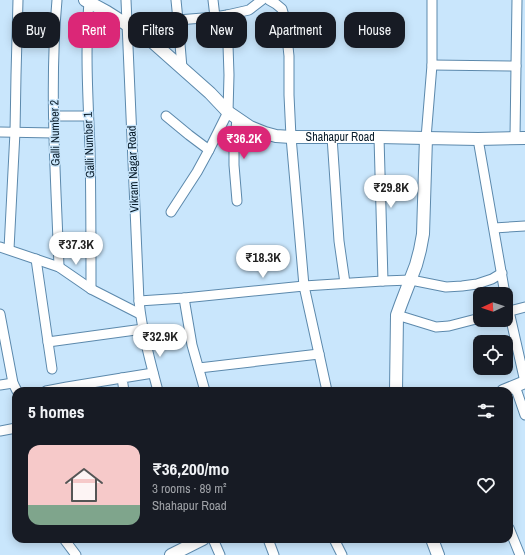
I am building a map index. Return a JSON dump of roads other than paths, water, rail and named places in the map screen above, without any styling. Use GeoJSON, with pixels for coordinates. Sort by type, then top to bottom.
{"type":"FeatureCollection","features":[{"type":"Feature","properties":{"kind":"main road","name":"Shahapur Road"},"geometry":{"type":"LineString","coordinates":[[87,1],[128,24]]}},
{"type":"Feature","properties":{"kind":"main road","name":"Shahapur Road"},"geometry":{"type":"LineString","coordinates":[[159,48],[233,115],[250,127],[276,136],[478,139],[520,138]]}},
{"type":"Feature","properties":{"kind":"main road"},"geometry":{"type":"LineString","coordinates":[[396,387],[398,315],[416,264],[423,234],[426,138]]}},
{"type":"Feature","properties":{"kind":"main road"},"geometry":{"type":"LineString","coordinates":[[512,387],[522,383]]}},
{"type":"Feature","properties":{"kind":"main road"},"geometry":{"type":"LineString","coordinates":[[170,555],[195,543]]}},
{"type":"Feature","properties":{"kind":"main road"},"geometry":{"type":"LineString","coordinates":[[434,543],[438,555]]}},
{"type":"Feature","properties":{"kind":"street"},"geometry":{"type":"LineString","coordinates":[[18,0],[15,132],[4,248],[59,267],[91,289],[140,314]]}},
{"type":"Feature","properties":{"kind":"street","name":"Galli Number 2"},"geometry":{"type":"LineString","coordinates":[[57,0],[54,35],[54,133],[59,267]]}},
{"type":"Feature","properties":{"kind":"street","name":"Vikram Nagar Road"},"geometry":{"type":"LineString","coordinates":[[126,0],[128,24]]}},
{"type":"Feature","properties":{"kind":"street"},"geometry":{"type":"LineString","coordinates":[[176,0],[177,12]]}},
{"type":"Feature","properties":{"kind":"street"},"geometry":{"type":"LineString","coordinates":[[213,0],[214,12]]}},
{"type":"Feature","properties":{"kind":"street"},"geometry":{"type":"LineString","coordinates":[[240,12],[248,10],[262,0]]}},
{"type":"Feature","properties":{"kind":"street"},"geometry":{"type":"LineString","coordinates":[[269,0],[282,9],[285,19],[291,137],[304,286],[326,387]]}},
{"type":"Feature","properties":{"kind":"street"},"geometry":{"type":"LineString","coordinates":[[426,138],[432,65],[432,0]]}},
{"type":"Feature","properties":{"kind":"street"},"geometry":{"type":"LineString","coordinates":[[517,0],[516,66],[520,138]]}},
{"type":"Feature","properties":{"kind":"street","name":"Galli Number 1"},"geometry":{"type":"LineString","coordinates":[[87,1],[91,289]]}},
{"type":"Feature","properties":{"kind":"street","name":"Vikram Nagar Road"},"geometry":{"type":"LineString","coordinates":[[129,48],[140,314],[157,387]]}},
{"type":"Feature","properties":{"kind":"street"},"geometry":{"type":"LineString","coordinates":[[180,48],[182,68]]}},
{"type":"Feature","properties":{"kind":"street"},"geometry":{"type":"LineString","coordinates":[[228,48],[233,115],[234,165],[238,201]]}},
{"type":"Feature","properties":{"kind":"street"},"geometry":{"type":"LineString","coordinates":[[432,65],[516,66]]}},
{"type":"Feature","properties":{"kind":"street"},"geometry":{"type":"LineString","coordinates":[[171,212],[233,115]]}},
{"type":"Feature","properties":{"kind":"street"},"geometry":{"type":"LineString","coordinates":[[54,116],[88,116]]}},
{"type":"Feature","properties":{"kind":"street"},"geometry":{"type":"LineString","coordinates":[[166,116],[210,150]]}},
{"type":"Feature","properties":{"kind":"street"},"geometry":{"type":"LineString","coordinates":[[0,132],[54,133]]}},
{"type":"Feature","properties":{"kind":"street"},"geometry":{"type":"LineString","coordinates":[[332,137],[339,241],[345,283]]}},
{"type":"Feature","properties":{"kind":"street"},"geometry":{"type":"LineString","coordinates":[[379,137],[383,281]]}},
{"type":"Feature","properties":{"kind":"street"},"geometry":{"type":"LineString","coordinates":[[478,139],[504,287]]}},
{"type":"Feature","properties":{"kind":"street"},"geometry":{"type":"LineString","coordinates":[[494,228],[525,226]]}},
{"type":"Feature","properties":{"kind":"street"},"geometry":{"type":"LineString","coordinates":[[36,259],[52,368]]}},
{"type":"Feature","properties":{"kind":"street"},"geometry":{"type":"LineString","coordinates":[[139,301],[304,286],[383,281],[410,280],[446,287],[462,286],[482,282],[502,274]]}},
{"type":"Feature","properties":{"kind":"street"},"geometry":{"type":"LineString","coordinates":[[184,298],[192,345],[204,387]]}},
{"type":"Feature","properties":{"kind":"street"},"geometry":{"type":"LineString","coordinates":[[513,310],[525,307]]}},
{"type":"Feature","properties":{"kind":"street"},"geometry":{"type":"LineString","coordinates":[[0,314],[15,387],[0,385]]}},
{"type":"Feature","properties":{"kind":"street"},"geometry":{"type":"LineString","coordinates":[[398,315],[436,327],[449,326],[473,320]]}},
{"type":"Feature","properties":{"kind":"street"},"geometry":{"type":"LineString","coordinates":[[510,327],[522,383],[525,415]]}},
{"type":"Feature","properties":{"kind":"street"},"geometry":{"type":"LineString","coordinates":[[48,342],[143,330]]}},
{"type":"Feature","properties":{"kind":"street"},"geometry":{"type":"LineString","coordinates":[[199,368],[319,354]]}},
{"type":"Feature","properties":{"kind":"street"},"geometry":{"type":"LineString","coordinates":[[86,387],[122,378],[153,373]]}},
{"type":"Feature","properties":{"kind":"street"},"geometry":{"type":"LineString","coordinates":[[122,378],[123,387]]}},
{"type":"Feature","properties":{"kind":"street"},"geometry":{"type":"LineString","coordinates":[[0,431],[12,429]]}},
{"type":"Feature","properties":{"kind":"street"},"geometry":{"type":"LineString","coordinates":[[513,538],[520,555]]}},
{"type":"Feature","properties":{"kind":"street"},"geometry":{"type":"LineString","coordinates":[[67,543],[76,555]]}},
{"type":"Feature","properties":{"kind":"street"},"geometry":{"type":"LineString","coordinates":[[215,543],[220,555]]}},
{"type":"Feature","properties":{"kind":"street"},"geometry":{"type":"LineString","coordinates":[[270,543],[274,555]]}},
{"type":"Feature","properties":{"kind":"street"},"geometry":{"type":"LineString","coordinates":[[336,543],[342,555]]}}]}
